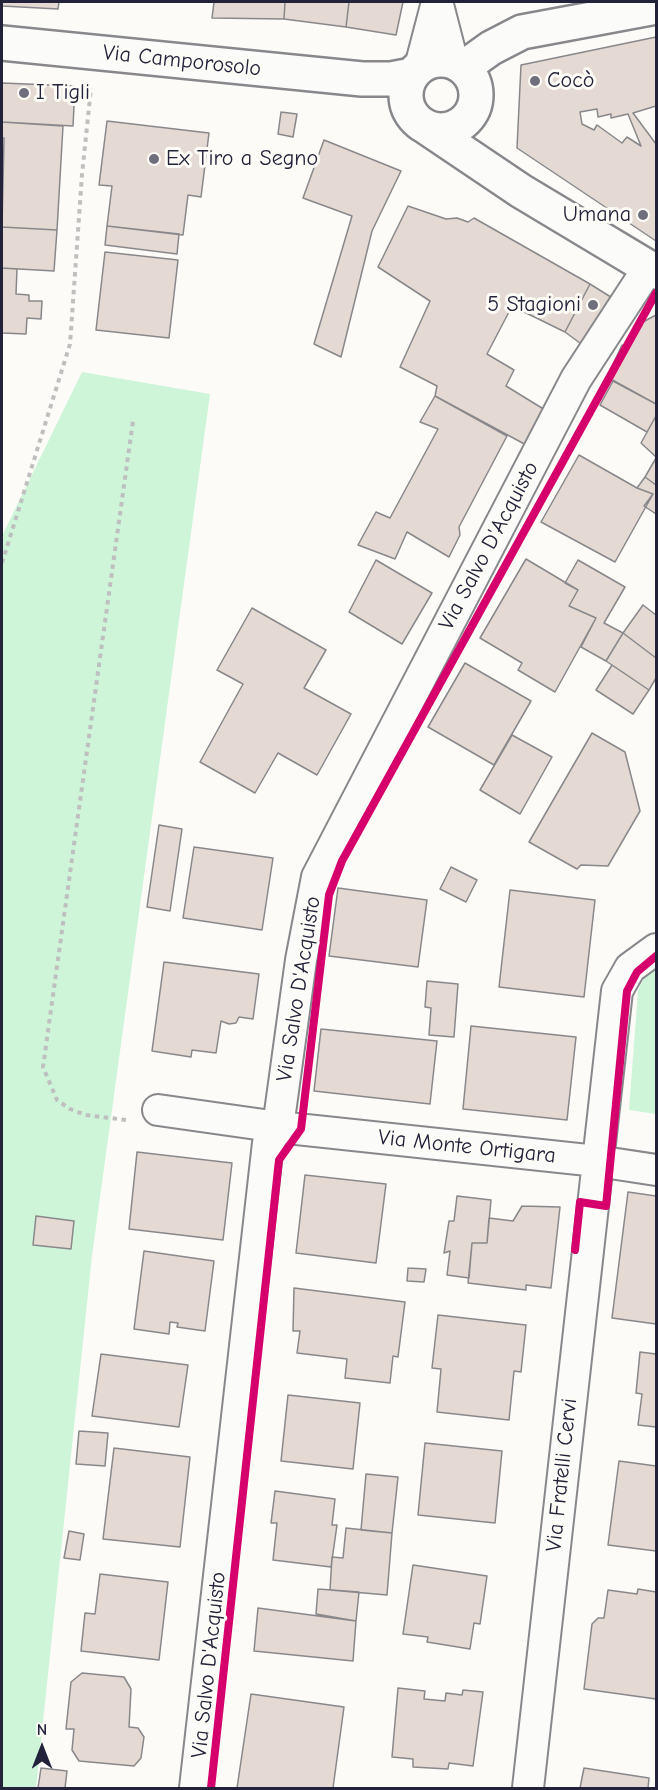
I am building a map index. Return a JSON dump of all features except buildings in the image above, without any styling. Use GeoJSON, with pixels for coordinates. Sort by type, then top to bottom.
{"type":"FeatureCollection","features":[{"type":"Feature","properties":{"kind":"street"},"geometry":{"type":"LineString","coordinates":[[437,2],[458,65],[475,88],[472,111],[480,141],[489,158],[521,191],[653,269]]}},
{"type":"Feature","properties":{"kind":"street"},"geometry":{"type":"LineString","coordinates":[[437,2],[406,97],[416,116],[444,130],[465,120],[472,111]]}},
{"type":"Feature","properties":{"kind":"street"},"geometry":{"type":"LineString","coordinates":[[416,71],[442,60],[458,65],[522,32],[657,7]]}},
{"type":"Feature","properties":{"kind":"street","name":"Via Camporosolo"},"geometry":{"type":"LineString","coordinates":[[2,43],[362,79],[391,79],[416,71]]}},
{"type":"Feature","properties":{"kind":"street","name":"Via Camporosolo"},"geometry":{"type":"LineString","coordinates":[[362,79],[389,90],[416,116],[521,191]]}},
{"type":"Feature","properties":{"kind":"street","name":"Via Salvo D'Acquisto"},"geometry":{"type":"LineString","coordinates":[[195,1788],[268,1143],[278,1126],[301,960],[316,877],[576,379],[653,269]]}},
{"type":"Feature","properties":{"kind":"street","name":"Via Fratelli Cervi"},"geometry":{"type":"LineString","coordinates":[[528,1788],[616,991],[630,968],[657,949]]}},
{"type":"Feature","properties":{"kind":"street","name":"Via Monte Ortigara"},"geometry":{"type":"LineString","coordinates":[[158,1110],[657,1170]]}},
{"type":"Feature","properties":{"kind":"path"},"geometry":{"type":"LineString","coordinates":[[2,563],[70,344],[91,86]]}},
{"type":"Feature","properties":{"kind":"path"},"geometry":{"type":"LineString","coordinates":[[133,422],[43,1068],[57,1100],[86,1115],[135,1121],[158,1110]]}},
{"type":"Feature","properties":{"kind":"green space"},"geometry":{"type":"Polygon","coordinates":[[[82,372],[210,394],[92,1256],[36,1788],[2,1788],[2,536],[82,372]]]}},
{"type":"Feature","properties":{"kind":"green space"},"geometry":{"type":"Polygon","coordinates":[[[656,966],[656,1114],[629,1110],[638,990],[647,972],[656,966]]]}},
{"type":"Feature","properties":{"kind":"cycle path"},"geometry":{"type":"LineString","coordinates":[[211,1788],[279,1160],[301,1129],[329,895],[342,861],[656,293]]}},
{"type":"Feature","properties":{"kind":"cycle path"},"geometry":{"type":"LineString","coordinates":[[575,1250],[580,1202],[606,1206],[627,991],[637,972],[656,956]]}},
{"type":"Feature","properties":{"kind":"place","name":"Cocò"},"geometry":{"type":"Point","coordinates":[535,81]}},
{"type":"Feature","properties":{"kind":"place","name":"I Tigli"},"geometry":{"type":"Point","coordinates":[24,93]}},
{"type":"Feature","properties":{"kind":"place","name":"Ex Tiro a Segno"},"geometry":{"type":"Point","coordinates":[154,159]}},
{"type":"Feature","properties":{"kind":"place","name":"Umana"},"geometry":{"type":"Point","coordinates":[643,215]}},
{"type":"Feature","properties":{"kind":"place","name":"5 Stagioni"},"geometry":{"type":"Point","coordinates":[593,305]}}]}
